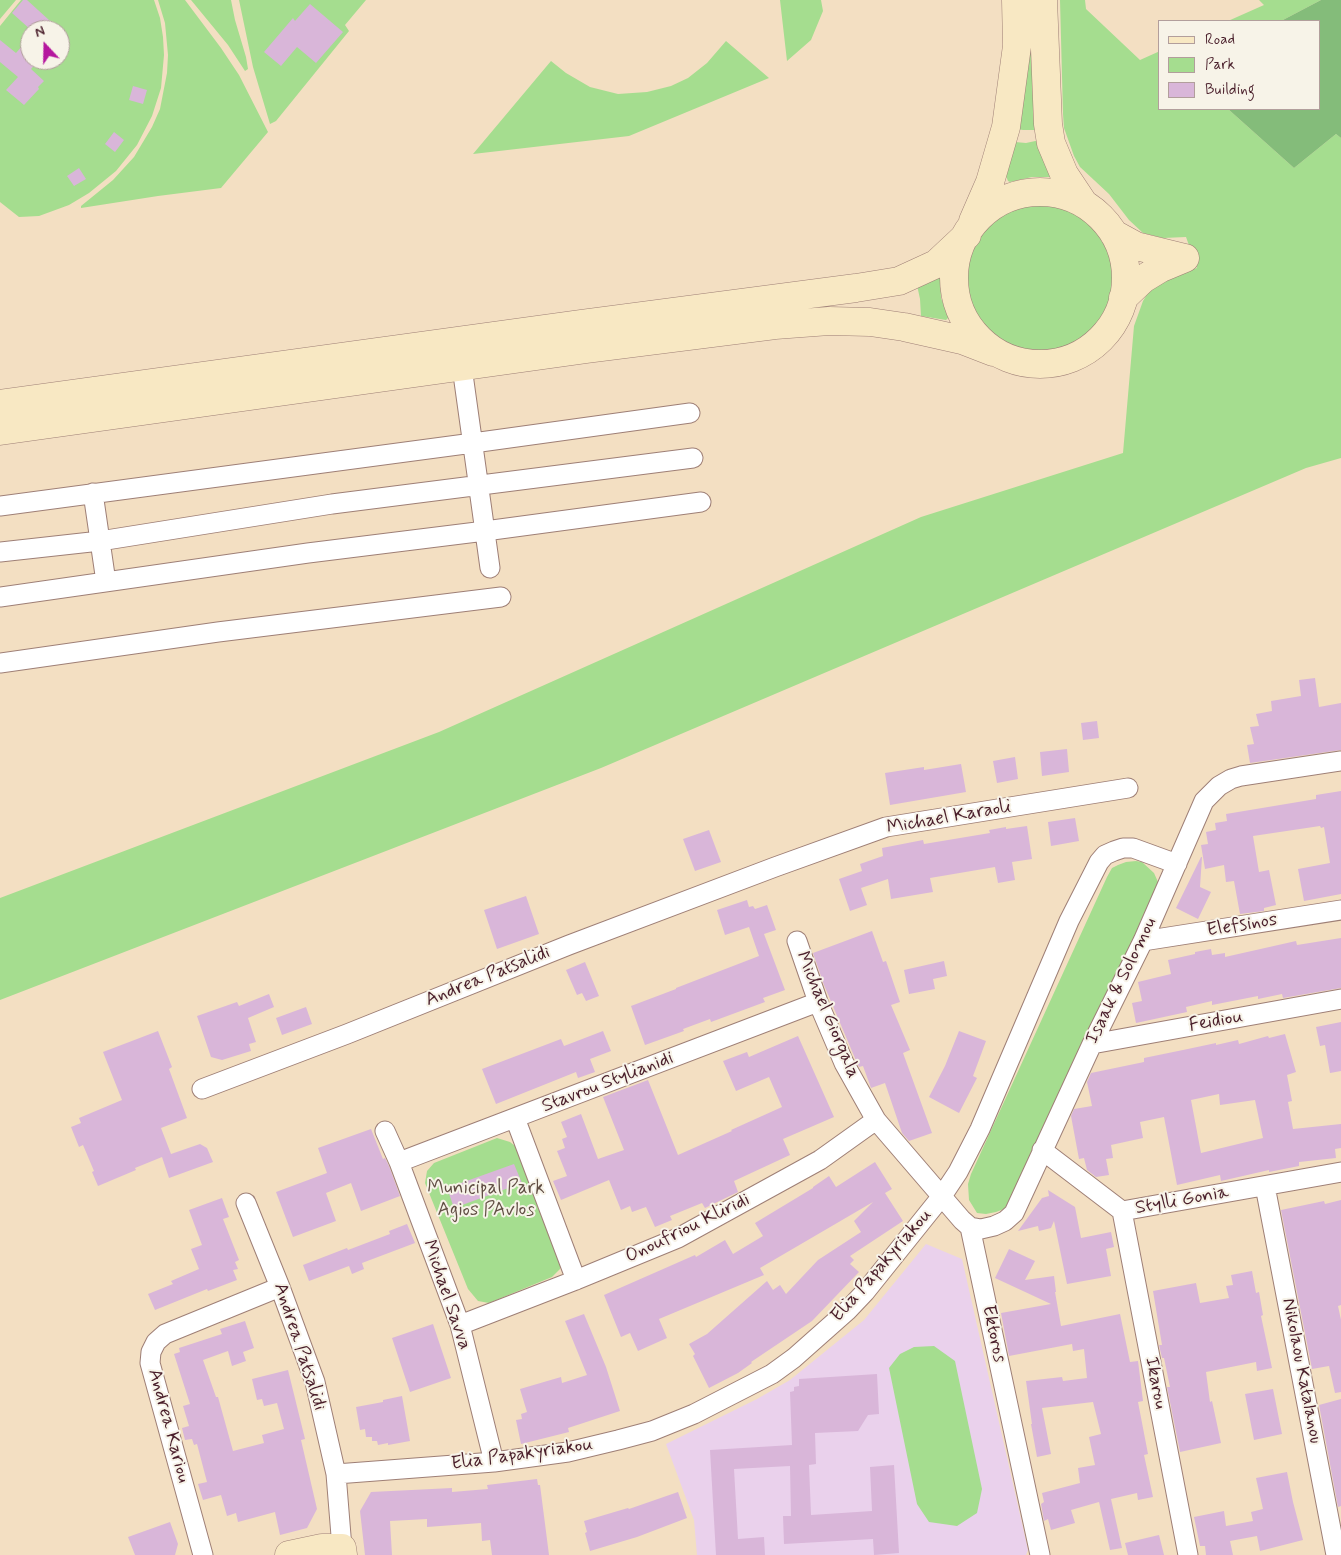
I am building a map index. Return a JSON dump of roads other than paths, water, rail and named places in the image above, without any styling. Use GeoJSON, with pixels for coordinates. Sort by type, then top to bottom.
{"type":"FeatureCollection","features":[{"type":"Feature","properties":{"kind":"street"},"geometry":{"type":"LineString","coordinates":[[993,352],[972,334],[955,294],[954,276],[956,262],[990,182],[1006,127],[1017,46],[1016,0]]}},
{"type":"Feature","properties":{"kind":"street"},"geometry":{"type":"LineString","coordinates":[[1043,0],[1048,124],[1051,143],[1064,174],[1082,201]]}},
{"type":"Feature","properties":{"kind":"street"},"geometry":{"type":"LineString","coordinates":[[0,404],[899,281],[936,264],[967,234],[986,211],[997,203],[1022,193],[1035,191],[1066,194],[1094,209],[1104,219],[1114,234],[1123,254],[1126,268],[1127,281],[1123,298],[1113,323],[1094,345],[1069,359],[1056,362],[1042,364],[1027,362],[962,340],[904,327],[870,322],[829,321],[775,325],[0,431]]}},
{"type":"Feature","properties":{"kind":"street"},"geometry":{"type":"LineString","coordinates":[[1114,234],[1136,246],[1185,258],[1161,268],[1123,298]]}},
{"type":"Feature","properties":{"kind":"street"},"geometry":{"type":"LineString","coordinates":[[462,367],[490,568]]}},
{"type":"Feature","properties":{"kind":"street"},"geometry":{"type":"LineString","coordinates":[[0,506],[690,413]]}},
{"type":"Feature","properties":{"kind":"street"},"geometry":{"type":"LineString","coordinates":[[0,552],[100,541],[332,504],[693,458]]}},
{"type":"Feature","properties":{"kind":"street"},"geometry":{"type":"LineString","coordinates":[[93,494],[106,582]]}},
{"type":"Feature","properties":{"kind":"street"},"geometry":{"type":"LineString","coordinates":[[0,597],[308,553],[702,502]]}},
{"type":"Feature","properties":{"kind":"street"},"geometry":{"type":"LineString","coordinates":[[0,663],[237,630],[501,597]]}},
{"type":"Feature","properties":{"kind":"street","name":"Isaak & Solomou"},"geometry":{"type":"LineString","coordinates":[[1042,1150],[1142,941],[1204,801],[1213,790],[1241,776],[1341,761]]}},
{"type":"Feature","properties":{"kind":"street","name":"Michael Karaoli"},"geometry":{"type":"LineString","coordinates":[[775,867],[886,827],[1128,788]]}},
{"type":"Feature","properties":{"kind":"street","name":"Elia Papakyriakou"},"geometry":{"type":"LineString","coordinates":[[336,1474],[494,1462],[568,1452],[652,1431],[694,1414],[772,1374],[794,1358],[848,1311],[882,1273],[942,1196],[958,1172],[980,1129],[1069,921],[1099,862],[1105,855],[1114,851],[1123,848],[1133,848],[1177,864]]}},
{"type":"Feature","properties":{"kind":"street","name":"Andrea Patsalidi"},"geometry":{"type":"LineString","coordinates":[[202,1089],[568,945],[775,867]]}},
{"type":"Feature","properties":{"kind":"street","name":"Elefsinos"},"geometry":{"type":"LineString","coordinates":[[1142,941],[1341,910]]}},
{"type":"Feature","properties":{"kind":"street","name":"Michael Giorgala"},"geometry":{"type":"LineString","coordinates":[[796,941],[818,1002],[844,1064],[876,1120],[970,1227]]}},
{"type":"Feature","properties":{"kind":"street","name":"Feidiou"},"geometry":{"type":"LineString","coordinates":[[1092,1044],[1341,999]]}},
{"type":"Feature","properties":{"kind":"street","name":"Stavrou Stylianidi"},"geometry":{"type":"LineString","coordinates":[[399,1162],[818,1002]]}},
{"type":"Feature","properties":{"kind":"street"},"geometry":{"type":"LineString","coordinates":[[515,1118],[576,1280]]}},
{"type":"Feature","properties":{"kind":"street","name":"Onoufriou Kliridi"},"geometry":{"type":"LineString","coordinates":[[460,1326],[678,1238],[820,1160],[876,1120]]}},
{"type":"Feature","properties":{"kind":"street","name":"Michael Savva"},"geometry":{"type":"LineString","coordinates":[[385,1132],[399,1162],[460,1326],[494,1462]]}},
{"type":"Feature","properties":{"kind":"street"},"geometry":{"type":"LineString","coordinates":[[970,1227],[981,1229],[994,1226],[1005,1221],[1014,1212],[1042,1150]]}},
{"type":"Feature","properties":{"kind":"street","name":"Stylli Gonia"},"geometry":{"type":"LineString","coordinates":[[1042,1150],[1122,1211],[1341,1172]]}},
{"type":"Feature","properties":{"kind":"street","name":"Nikolaou Katalanou"},"geometry":{"type":"LineString","coordinates":[[1265,1186],[1336,1555]]}},
{"type":"Feature","properties":{"kind":"street","name":"Andrea Patsalidi"},"geometry":{"type":"LineString","coordinates":[[246,1203],[280,1287],[314,1382],[336,1474],[342,1551]]}},
{"type":"Feature","properties":{"kind":"street","name":"Ikarou"},"geometry":{"type":"LineString","coordinates":[[1122,1211],[1188,1555]]}},
{"type":"Feature","properties":{"kind":"street","name":"Ektoros"},"geometry":{"type":"LineString","coordinates":[[970,1227],[1040,1555]]}},
{"type":"Feature","properties":{"kind":"street","name":"Andrea Kariou"},"geometry":{"type":"LineString","coordinates":[[203,1555],[150,1363],[151,1352],[156,1342],[165,1334],[280,1287]]}},
{"type":"Feature","properties":{"kind":"street"},"geometry":{"type":"LineString","coordinates":[[289,1555],[322,1548],[342,1551]]}},
{"type":"Feature","properties":{"kind":"park label","name":"Municipal Park Agios PAvlos"},"geometry":{"type":"Point","coordinates":[486,1200]}}]}
